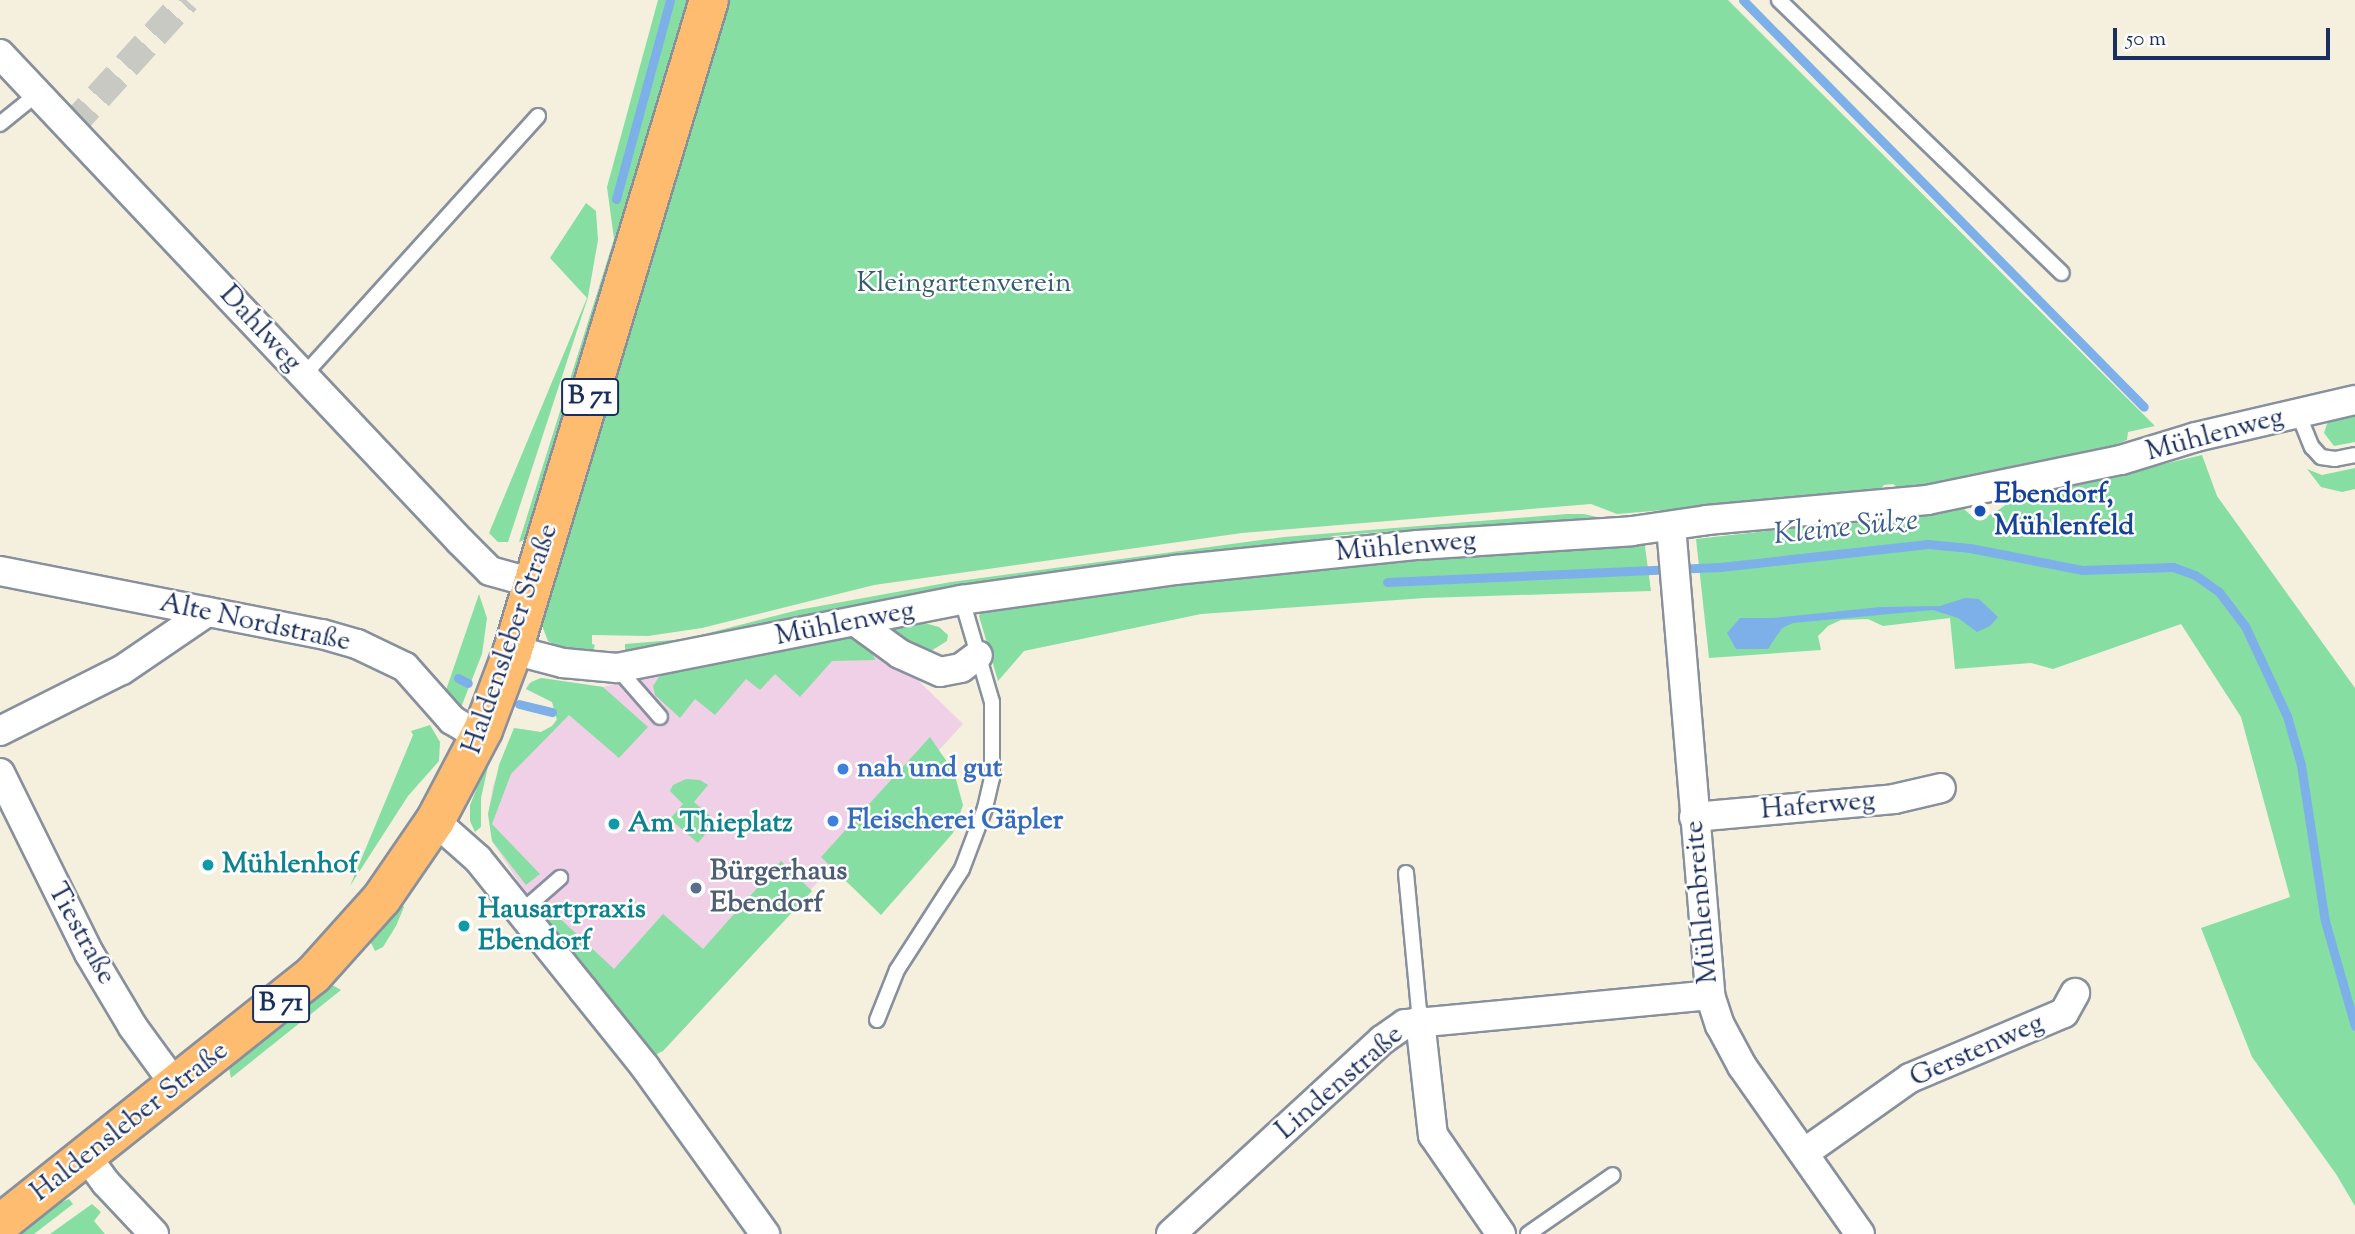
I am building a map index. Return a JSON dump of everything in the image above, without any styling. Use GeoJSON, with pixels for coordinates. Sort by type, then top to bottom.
{"type":"FeatureCollection","features":[{"type":"Feature","properties":{"kind":"main road","name":"Haldensleber Straße"},"geometry":{"type":"LineString","coordinates":[[0,1224],[313,975],[382,898],[435,821],[484,727],[509,661],[709,0]]}},
{"type":"Feature","properties":{"kind":"street","name":"Dahlweg"},"geometry":{"type":"LineString","coordinates":[[0,54],[490,571],[534,583]]}},
{"type":"Feature","properties":{"kind":"street","name":"Mühlenweg"},"geometry":{"type":"LineString","coordinates":[[509,661],[617,668],[962,600],[1254,561],[1671,526],[1927,500],[2121,460],[2355,400]]}},
{"type":"Feature","properties":{"kind":"street","name":"Mühlenbreite"},"geometry":{"type":"LineString","coordinates":[[1671,526],[1710,995],[1720,1025],[1742,1066],[1860,1234]]}},
{"type":"Feature","properties":{"kind":"street","name":"Alte Nordstraße"},"geometry":{"type":"LineString","coordinates":[[0,571],[322,634],[382,654],[405,667],[452,720],[484,727]]}},
{"type":"Feature","properties":{"kind":"street"},"geometry":{"type":"LineString","coordinates":[[0,731],[122,670],[207,612]]}},
{"type":"Feature","properties":{"kind":"street"},"geometry":{"type":"LineString","coordinates":[[856,621],[900,654],[940,672],[961,668],[978,654]]}},
{"type":"Feature","properties":{"kind":"street","name":"Tiestraße"},"geometry":{"type":"LineString","coordinates":[[0,773],[89,953],[133,1027],[176,1086]]}},
{"type":"Feature","properties":{"kind":"street","name":"Haferweg"},"geometry":{"type":"LineString","coordinates":[[1694,817],[1894,799],[1941,788]]}},
{"type":"Feature","properties":{"kind":"street"},"geometry":{"type":"LineString","coordinates":[[435,821],[471,850],[645,1067],[765,1234]]}},
{"type":"Feature","properties":{"kind":"street","name":"Gerstenweg"},"geometry":{"type":"LineString","coordinates":[[1804,1153],[1924,1071],[2064,1013],[2075,993]]}},
{"type":"Feature","properties":{"kind":"street","name":"Lindenstraße"},"geometry":{"type":"LineString","coordinates":[[1171,1234],[1382,1040],[1405,1024],[1420,1020],[1710,995]]}},
{"type":"Feature","properties":{"kind":"street"},"geometry":{"type":"LineString","coordinates":[[1420,1020],[1433,1135],[1501,1234]]}},
{"type":"Feature","properties":{"kind":"street"},"geometry":{"type":"LineString","coordinates":[[87,1157],[149,1232]]}},
{"type":"Feature","properties":{"kind":"lane"},"geometry":{"type":"LineString","coordinates":[[1779,0],[2062,273]]}},
{"type":"Feature","properties":{"kind":"lane"},"geometry":{"type":"LineString","coordinates":[[0,124],[37,94]]}},
{"type":"Feature","properties":{"kind":"lane"},"geometry":{"type":"LineString","coordinates":[[304,375],[538,116]]}},
{"type":"Feature","properties":{"kind":"lane","name":"Mühlenweg"},"geometry":{"type":"LineString","coordinates":[[2298,413],[2312,447],[2321,457],[2335,460],[2355,455]]}},
{"type":"Feature","properties":{"kind":"lane"},"geometry":{"type":"LineString","coordinates":[[877,1020],[897,970],[962,869],[985,808],[992,778],[992,702],[962,600]]}},
{"type":"Feature","properties":{"kind":"lane"},"geometry":{"type":"LineString","coordinates":[[617,668],[660,717]]}},
{"type":"Feature","properties":{"kind":"lane"},"geometry":{"type":"LineString","coordinates":[[1406,873],[1420,1020]]}},
{"type":"Feature","properties":{"kind":"lane"},"geometry":{"type":"LineString","coordinates":[[521,912],[560,878]]}},
{"type":"Feature","properties":{"kind":"lane"},"geometry":{"type":"LineString","coordinates":[[1528,1234],[1613,1175]]}},
{"type":"Feature","properties":{"kind":"shaded area"},"geometry":{"type":"Polygon","coordinates":[[[818,636],[890,653],[963,724],[663,1051],[633,1029],[547,926],[492,841],[488,814],[493,786],[514,728],[541,732],[552,726],[558,716],[552,702],[526,689],[528,684],[541,678],[603,687],[818,636]]]}},
{"type":"Feature","properties":{"kind":"green space"},"geometry":{"type":"Polygon","coordinates":[[[658,0],[694,0],[531,525],[524,540],[519,542],[614,239],[607,187],[658,0]]]}},
{"type":"Feature","properties":{"kind":"green space","name":"Kleingartenverein"},"geometry":{"type":"Polygon","coordinates":[[[724,0],[1728,0],[2155,426],[2128,432],[2127,440],[2094,453],[1905,493],[1893,484],[1884,485],[1878,492],[1617,514],[1591,504],[1242,533],[874,585],[702,628],[648,636],[592,635],[592,644],[595,645],[592,653],[566,650],[548,641],[541,623],[724,0]]]}},
{"type":"Feature","properties":{"kind":"green space"},"geometry":{"type":"Polygon","coordinates":[[[586,203],[596,211],[598,240],[588,297],[508,542],[498,542],[489,533],[587,298],[550,258],[586,203]]]}},
{"type":"Feature","properties":{"kind":"green space"},"geometry":{"type":"Polygon","coordinates":[[[2355,412],[2355,442],[2334,446],[2324,433],[2328,421],[2355,412]]]}},
{"type":"Feature","properties":{"kind":"green space"},"geometry":{"type":"Polygon","coordinates":[[[2202,455],[2217,496],[2355,688],[2355,1206],[2336,1174],[2252,1057],[2201,928],[2290,897],[2241,717],[2181,624],[2053,669],[2031,663],[1955,669],[1950,618],[1883,626],[1868,619],[1841,620],[1828,626],[1818,636],[1821,650],[1709,658],[1696,539],[1964,509],[1974,518],[1993,514],[2012,500],[2202,455]]]}},
{"type":"Feature","properties":{"kind":"green space"},"geometry":{"type":"Polygon","coordinates":[[[2355,468],[2355,489],[2342,492],[2321,487],[2307,469],[2322,475],[2355,468]]]}},
{"type":"Feature","properties":{"kind":"green space"},"geometry":{"type":"Polygon","coordinates":[[[1584,514],[1614,521],[1464,531],[1419,529],[1333,536],[1311,546],[625,654],[625,644],[685,639],[798,610],[951,582],[1284,537],[1584,514]]]}},
{"type":"Feature","properties":{"kind":"green space"},"geometry":{"type":"Polygon","coordinates":[[[1644,539],[1651,591],[1425,598],[1201,614],[1024,651],[998,681],[979,616],[982,609],[1172,578],[1644,539]]]}},
{"type":"Feature","properties":{"kind":"green space"},"geometry":{"type":"Polygon","coordinates":[[[479,594],[487,618],[482,654],[460,710],[445,693],[479,594]]]}},
{"type":"Feature","properties":{"kind":"green space"},"geometry":{"type":"Polygon","coordinates":[[[917,621],[939,627],[948,635],[947,641],[931,651],[917,649],[884,630],[891,624],[917,621]]]}},
{"type":"Feature","properties":{"kind":"green space"},"geometry":{"type":"Polygon","coordinates":[[[853,635],[869,642],[875,660],[832,661],[800,697],[775,674],[760,690],[746,679],[715,715],[695,699],[680,718],[655,695],[653,686],[663,671],[853,635]]]}},
{"type":"Feature","properties":{"kind":"green space"},"geometry":{"type":"Polygon","coordinates":[[[541,678],[603,687],[648,727],[619,758],[569,715],[511,774],[492,824],[540,874],[526,885],[492,841],[488,814],[499,765],[514,728],[541,732],[557,720],[552,702],[526,689],[531,682],[541,678]]]}},
{"type":"Feature","properties":{"kind":"green space"},"geometry":{"type":"Polygon","coordinates":[[[430,725],[440,742],[439,761],[408,796],[350,886],[413,735],[411,731],[430,725]]]}},
{"type":"Feature","properties":{"kind":"green space"},"geometry":{"type":"Polygon","coordinates":[[[930,737],[954,772],[963,805],[953,833],[881,915],[821,857],[930,737]]]}},
{"type":"Feature","properties":{"kind":"green space"},"geometry":{"type":"Polygon","coordinates":[[[491,753],[481,798],[481,827],[475,832],[470,821],[470,805],[491,753]]]}},
{"type":"Feature","properties":{"kind":"green space"},"geometry":{"type":"Polygon","coordinates":[[[686,779],[700,780],[708,785],[694,802],[716,821],[698,843],[670,819],[683,804],[670,791],[673,785],[686,779]]]}},
{"type":"Feature","properties":{"kind":"green space"},"geometry":{"type":"Polygon","coordinates":[[[781,861],[812,891],[663,1051],[651,1057],[543,920],[553,912],[614,969],[663,914],[703,949],[781,861]]]}},
{"type":"Feature","properties":{"kind":"green space"},"geometry":{"type":"Polygon","coordinates":[[[400,901],[404,907],[396,926],[383,947],[375,951],[369,939],[400,901]]]}},
{"type":"Feature","properties":{"kind":"green space"},"geometry":{"type":"Polygon","coordinates":[[[329,983],[341,990],[231,1078],[229,1068],[329,983]]]}},
{"type":"Feature","properties":{"kind":"green space"},"geometry":{"type":"Polygon","coordinates":[[[69,1199],[73,1204],[34,1234],[17,1234],[53,1206],[69,1199]]]}},
{"type":"Feature","properties":{"kind":"green space"},"geometry":{"type":"Polygon","coordinates":[[[92,1204],[101,1212],[94,1221],[105,1234],[50,1234],[92,1204]]]}},
{"type":"Feature","properties":{"kind":"water"},"geometry":{"type":"Polygon","coordinates":[[[1965,598],[1979,599],[1998,617],[1990,626],[1977,632],[1958,618],[1933,610],[1793,623],[1782,628],[1768,649],[1736,649],[1727,633],[1740,618],[1772,618],[1880,607],[1940,606],[1965,598]]]}},
{"type":"Feature","properties":{"kind":"waterway"},"geometry":{"type":"LineString","coordinates":[[616,199],[670,0]]}},
{"type":"Feature","properties":{"kind":"waterway"},"geometry":{"type":"LineString","coordinates":[[1743,0],[2144,407]]}},
{"type":"Feature","properties":{"kind":"waterway","name":"Kleine Sülze"},"geometry":{"type":"LineString","coordinates":[[1387,582],[1720,567],[1928,544],[1970,548],[2082,570],[2173,567],[2195,575],[2219,592],[2245,626],[2287,716],[2301,765],[2325,921],[2355,1026]]}},
{"type":"Feature","properties":{"kind":"waterway","name":"Kleine Sülze"},"geometry":{"type":"LineString","coordinates":[[458,678],[468,683]]}},
{"type":"Feature","properties":{"kind":"waterway","name":"Kleine Sülze"},"geometry":{"type":"LineString","coordinates":[[519,704],[552,712]]}},
{"type":"Feature","properties":{"kind":"tunnel"},"geometry":{"type":"LineString","coordinates":[[70,128],[186,0]]}},
{"type":"Feature","properties":{"kind":"place","name":"Ebendorf, Mühlenfeld"},"geometry":{"type":"Point","coordinates":[1980,511]}},
{"type":"Feature","properties":{"kind":"place","name":"nah und gut"},"geometry":{"type":"Point","coordinates":[843,769]}},
{"type":"Feature","properties":{"kind":"place","name":"Fleischerei Gäpler"},"geometry":{"type":"Point","coordinates":[833,821]}},
{"type":"Feature","properties":{"kind":"place","name":"Am Thieplatz"},"geometry":{"type":"Point","coordinates":[614,824]}},
{"type":"Feature","properties":{"kind":"place","name":"Mühlenhof"},"geometry":{"type":"Point","coordinates":[208,865]}},
{"type":"Feature","properties":{"kind":"place","name":"Bürgerhaus Ebendorf"},"geometry":{"type":"Point","coordinates":[696,888]}},
{"type":"Feature","properties":{"kind":"place","name":"Hausartpraxis Ebendorf"},"geometry":{"type":"Point","coordinates":[464,926]}}]}
